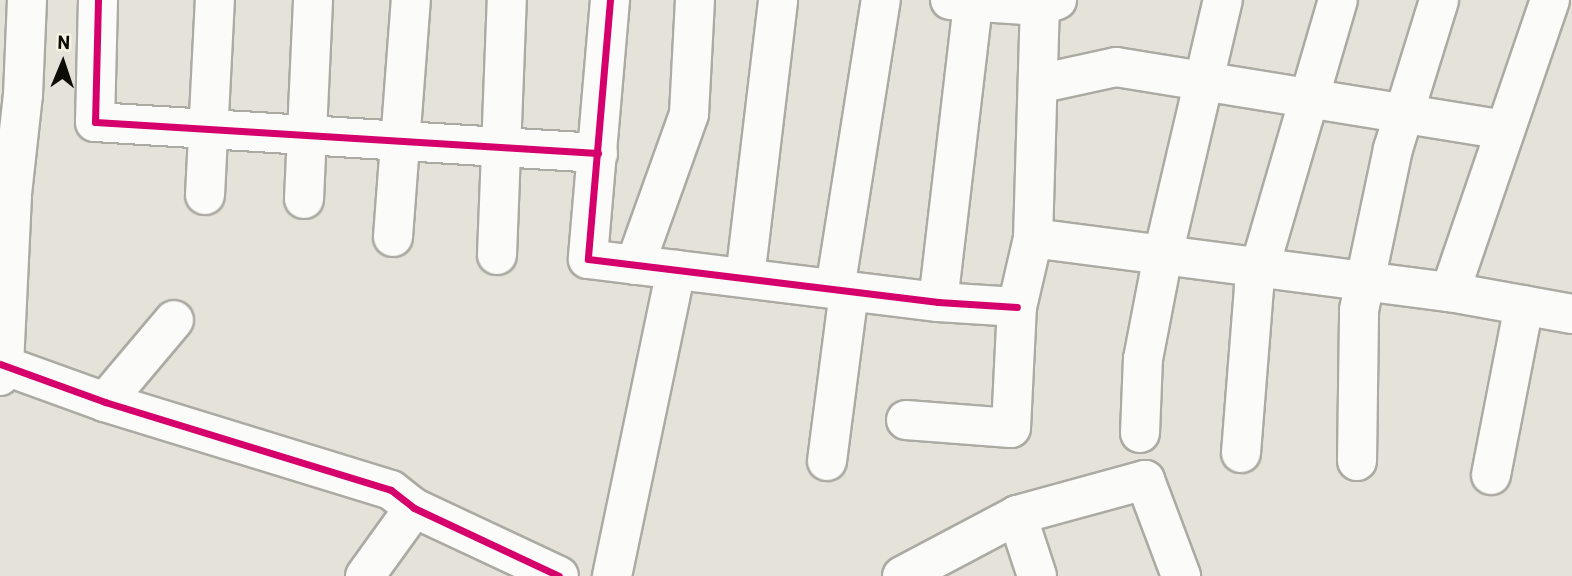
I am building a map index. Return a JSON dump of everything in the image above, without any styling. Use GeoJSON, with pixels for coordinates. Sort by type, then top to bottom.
{"type":"FeatureCollection","features":[{"type":"Feature","properties":{"kind":"street"},"geometry":{"type":"LineString","coordinates":[[27,0],[12,93],[1,368],[391,490],[414,508],[536,572]]}},
{"type":"Feature","properties":{"kind":"street"},"geometry":{"type":"LineString","coordinates":[[98,0],[94,122],[598,153]]}},
{"type":"Feature","properties":{"kind":"street"},"geometry":{"type":"LineString","coordinates":[[205,195],[215,0]]}},
{"type":"Feature","properties":{"kind":"street"},"geometry":{"type":"LineString","coordinates":[[304,199],[313,0]]}},
{"type":"Feature","properties":{"kind":"street"},"geometry":{"type":"LineString","coordinates":[[393,237],[411,0]]}},
{"type":"Feature","properties":{"kind":"street"},"geometry":{"type":"LineString","coordinates":[[497,255],[508,0]]}},
{"type":"Feature","properties":{"kind":"street"},"geometry":{"type":"LineString","coordinates":[[610,0],[588,259],[938,302],[1017,307]]}},
{"type":"Feature","properties":{"kind":"street"},"geometry":{"type":"LineString","coordinates":[[635,265],[689,114],[695,0]]}},
{"type":"Feature","properties":{"kind":"street"},"geometry":{"type":"LineString","coordinates":[[745,278],[778,0]]}},
{"type":"Feature","properties":{"kind":"street"},"geometry":{"type":"LineString","coordinates":[[827,461],[842,290],[881,0]]}},
{"type":"Feature","properties":{"kind":"street"},"geometry":{"type":"LineString","coordinates":[[1140,433],[1143,359],[1163,255],[1223,0]]}},
{"type":"Feature","properties":{"kind":"street"},"geometry":{"type":"LineString","coordinates":[[1241,453],[1254,287],[1338,0]]}},
{"type":"Feature","properties":{"kind":"street"},"geometry":{"type":"LineString","coordinates":[[1357,461],[1359,310],[1393,149],[1439,0]]}},
{"type":"Feature","properties":{"kind":"street"},"geometry":{"type":"LineString","coordinates":[[1450,292],[1550,0]]}},
{"type":"Feature","properties":{"kind":"street"},"geometry":{"type":"LineString","coordinates":[[906,420],[1011,428],[1017,307],[1033,238],[1038,84],[1048,3],[975,1],[938,302]]}},
{"type":"Feature","properties":{"kind":"street"},"geometry":{"type":"LineString","coordinates":[[1038,84],[1116,67],[1505,130]]}},
{"type":"Feature","properties":{"kind":"street"},"geometry":{"type":"LineString","coordinates":[[1033,238],[1450,292],[1524,305],[1570,307]]}},
{"type":"Feature","properties":{"kind":"street"},"geometry":{"type":"LineString","coordinates":[[612,576],[676,270]]}},
{"type":"Feature","properties":{"kind":"street"},"geometry":{"type":"LineString","coordinates":[[1491,475],[1524,305]]}},
{"type":"Feature","properties":{"kind":"street"},"geometry":{"type":"LineString","coordinates":[[105,402],[174,320]]}},
{"type":"Feature","properties":{"kind":"street"},"geometry":{"type":"LineString","coordinates":[[906,575],[1017,515],[1145,480],[1181,576]]}},
{"type":"Feature","properties":{"kind":"street"},"geometry":{"type":"LineString","coordinates":[[365,576],[414,508]]}},
{"type":"Feature","properties":{"kind":"street"},"geometry":{"type":"LineString","coordinates":[[1017,515],[1037,576]]}},
{"type":"Feature","properties":{"kind":"cycle path"},"geometry":{"type":"LineString","coordinates":[[98,0],[95,122],[598,153]]}},
{"type":"Feature","properties":{"kind":"cycle path"},"geometry":{"type":"LineString","coordinates":[[610,0],[588,259],[938,302],[1017,307]]}},
{"type":"Feature","properties":{"kind":"cycle path"},"geometry":{"type":"LineString","coordinates":[[0,364],[105,402],[391,490],[414,508],[559,576]]}}]}
